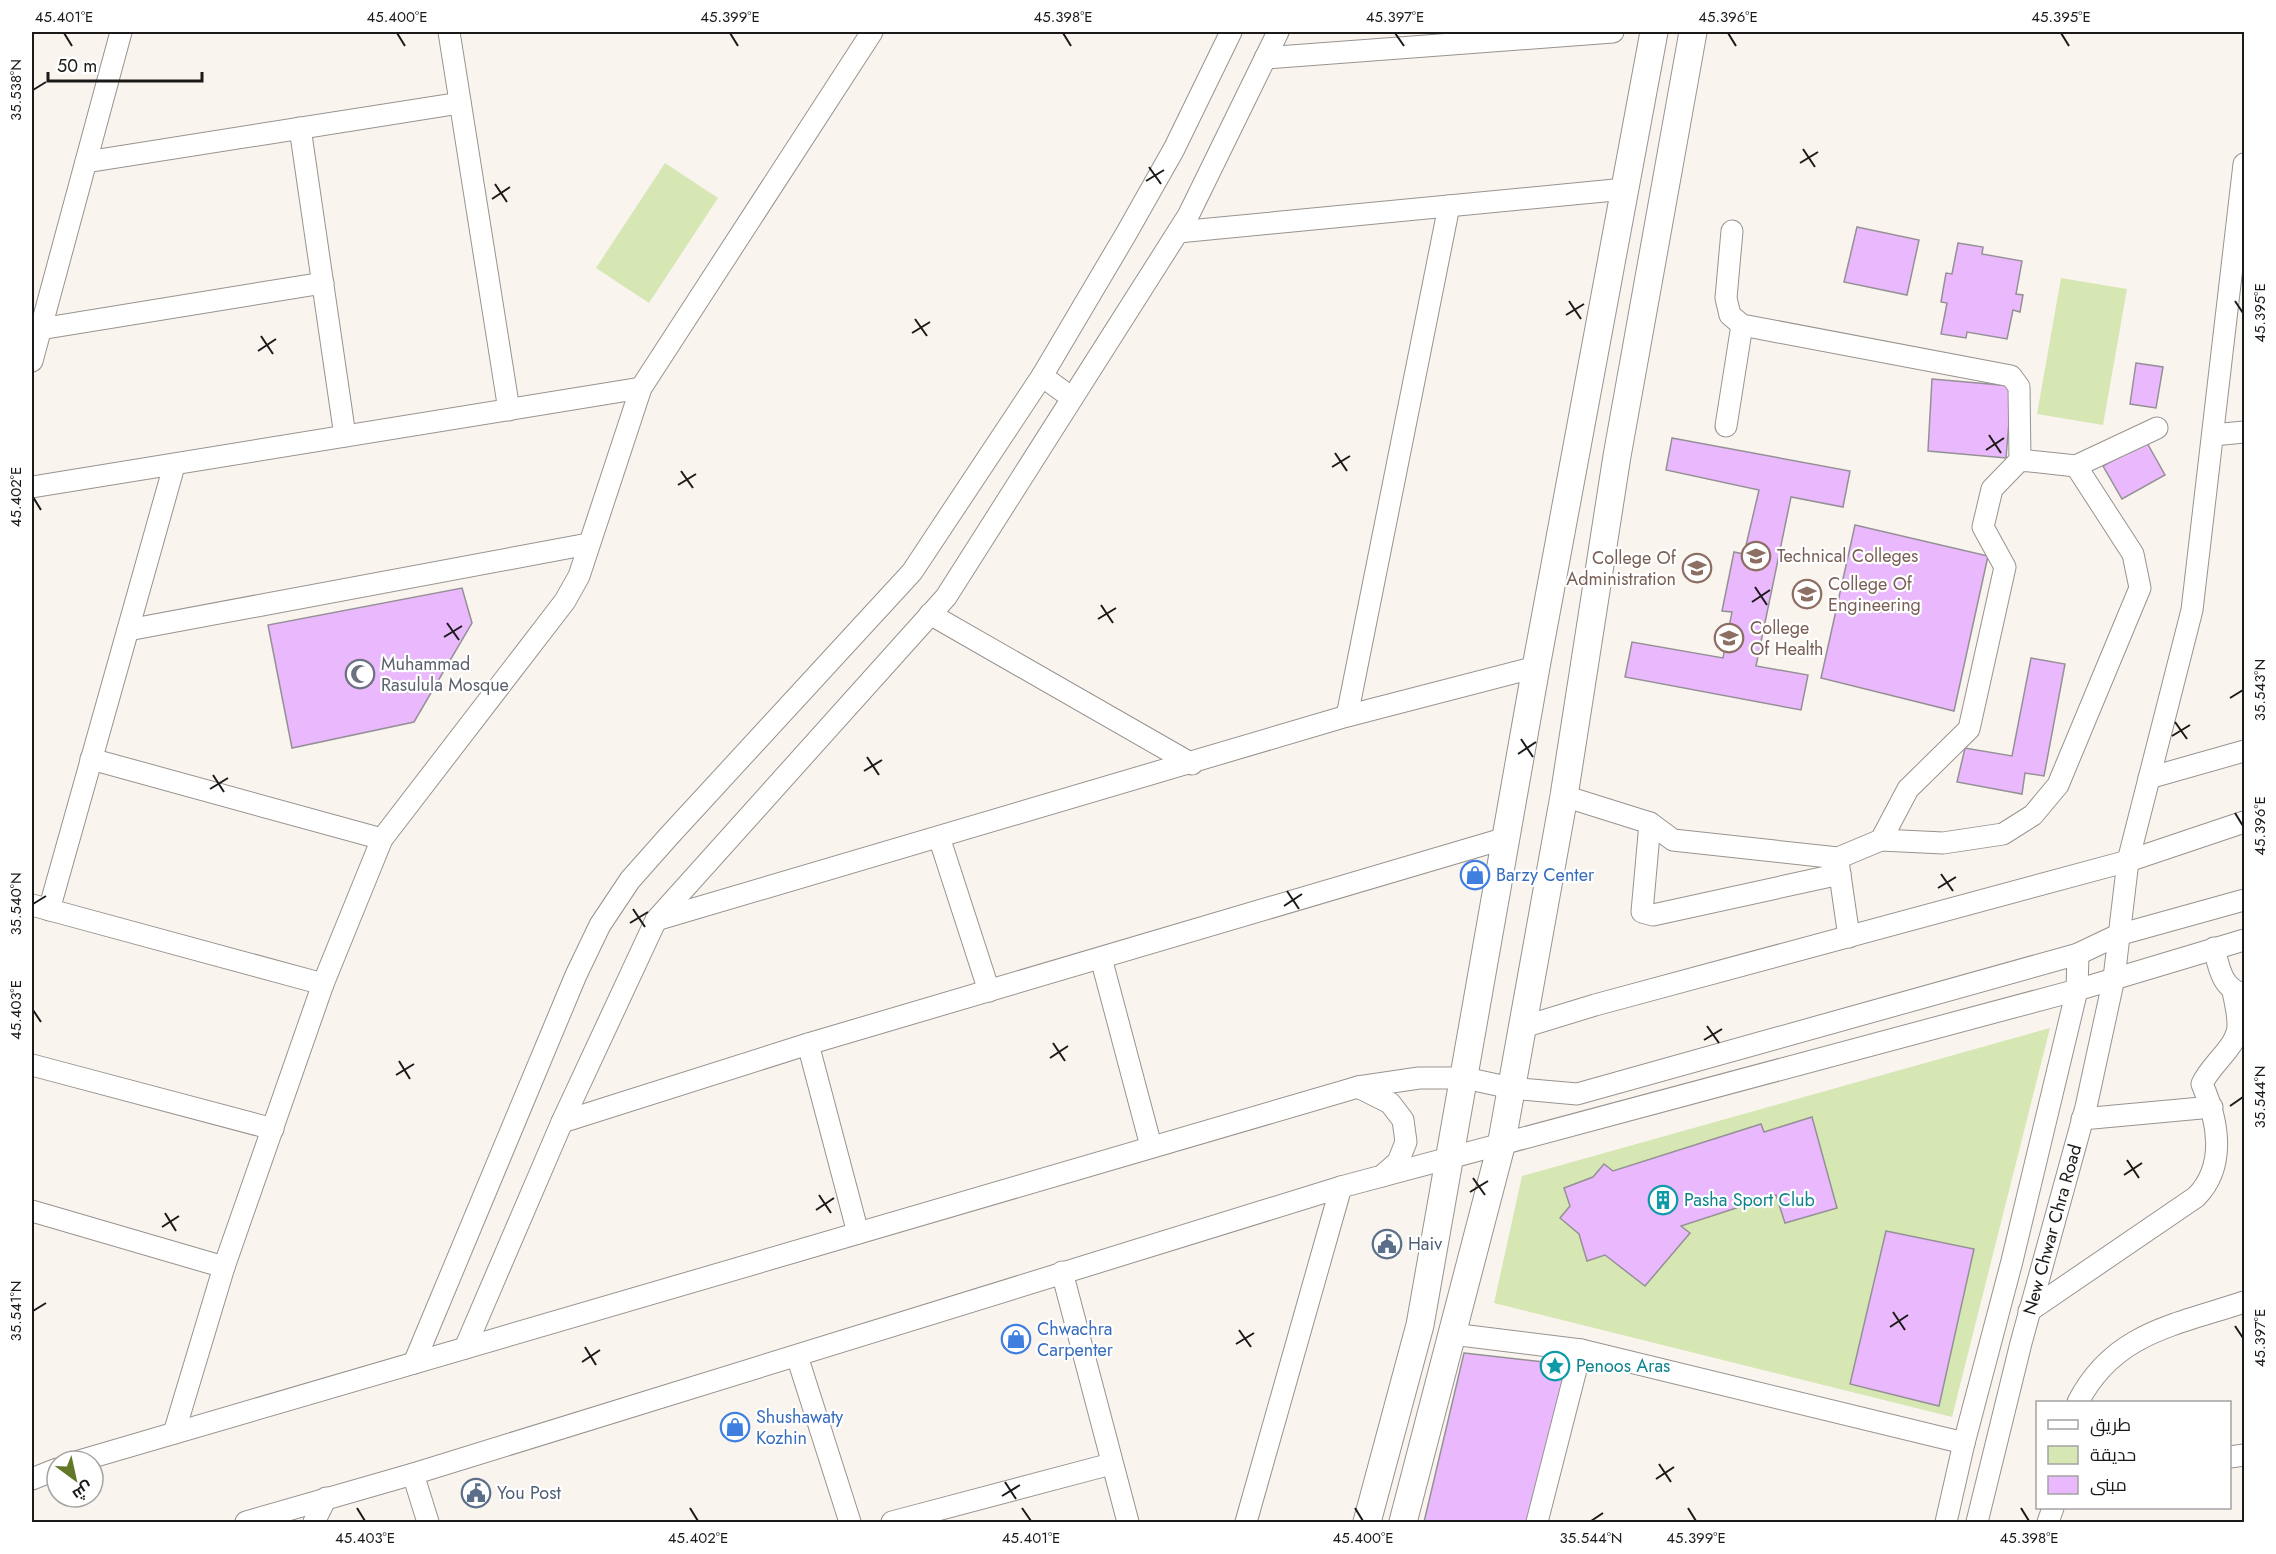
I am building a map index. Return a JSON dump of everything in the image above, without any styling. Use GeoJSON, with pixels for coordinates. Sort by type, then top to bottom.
{"type":"FeatureCollection","features":[{"type":"Feature","properties":{"kind":"main road"},"geometry":{"type":"LineString","coordinates":[[1367,1522],[1420,1326],[1536,667],[1654,32]]}},
{"type":"Feature","properties":{"kind":"main road"},"geometry":{"type":"LineString","coordinates":[[1403,1522],[1501,1146],[1520,1028],[1564,796],[1617,456],[1693,32]]}},
{"type":"Feature","properties":{"kind":"street"},"geometry":{"type":"LineString","coordinates":[[32,361],[121,32]]}},
{"type":"Feature","properties":{"kind":"street"},"geometry":{"type":"LineString","coordinates":[[449,32],[509,410]]}},
{"type":"Feature","properties":{"kind":"street"},"geometry":{"type":"LineString","coordinates":[[174,1433],[224,1267],[323,984],[382,839],[565,601],[579,576],[641,388],[872,32]]}},
{"type":"Feature","properties":{"kind":"street"},"geometry":{"type":"LineString","coordinates":[[414,1363],[576,975],[600,925],[630,880],[912,572],[1042,376],[1174,149],[1231,32]]}},
{"type":"Feature","properties":{"kind":"street"},"geometry":{"type":"LineString","coordinates":[[465,1348],[562,1122],[656,920],[946,597],[1178,232],[1278,32]]}},
{"type":"Feature","properties":{"kind":"street"},"geometry":{"type":"LineString","coordinates":[[1265,58],[1613,32]]}},
{"type":"Feature","properties":{"kind":"street"},"geometry":{"type":"LineString","coordinates":[[86,162],[460,103]]}},
{"type":"Feature","properties":{"kind":"street"},"geometry":{"type":"LineString","coordinates":[[300,128],[345,436]]}},
{"type":"Feature","properties":{"kind":"street","name":"New Chwar Chra Road"},"geometry":{"type":"LineString","coordinates":[[1977,1522],[2029,1311],[2082,1119],[2114,978],[2128,861],[2192,610],[2213,435],[2236,312],[2244,164]]}},
{"type":"Feature","properties":{"kind":"street"},"geometry":{"type":"LineString","coordinates":[[1178,232],[1625,189]]}},
{"type":"Feature","properties":{"kind":"street"},"geometry":{"type":"LineString","coordinates":[[1347,716],[1449,206]]}},
{"type":"Feature","properties":{"kind":"street"},"geometry":{"type":"LineString","coordinates":[[1650,823],[1642,912],[1653,915],[1839,866],[1881,840],[1908,789],[1970,729],[2005,567],[1983,527],[1992,489],[2020,460],[2019,387],[2011,376],[1742,325],[1730,315],[1726,298],[1732,231]]}},
{"type":"Feature","properties":{"kind":"street"},"geometry":{"type":"LineString","coordinates":[[40,329],[323,284]]}},
{"type":"Feature","properties":{"kind":"street"},"geometry":{"type":"LineString","coordinates":[[1726,426],[1742,325]]}},
{"type":"Feature","properties":{"kind":"street"},"geometry":{"type":"LineString","coordinates":[[1042,376],[1072,398]]}},
{"type":"Feature","properties":{"kind":"street"},"geometry":{"type":"LineString","coordinates":[[32,487],[641,388]]}},
{"type":"Feature","properties":{"kind":"street"},"geometry":{"type":"LineString","coordinates":[[2020,460],[2076,466],[2157,428]]}},
{"type":"Feature","properties":{"kind":"street"},"geometry":{"type":"LineString","coordinates":[[2213,435],[2244,432]]}},
{"type":"Feature","properties":{"kind":"street"},"geometry":{"type":"LineString","coordinates":[[174,465],[91,759],[40,907],[323,984]]}},
{"type":"Feature","properties":{"kind":"street"},"geometry":{"type":"LineString","coordinates":[[1881,840],[1943,843],[2003,834],[2033,815],[2058,785],[2140,588],[2133,554],[2076,466]]}},
{"type":"Feature","properties":{"kind":"street"},"geometry":{"type":"LineString","coordinates":[[128,630],[588,544]]}},
{"type":"Feature","properties":{"kind":"street"},"geometry":{"type":"LineString","coordinates":[[930,614],[1192,764]]}},
{"type":"Feature","properties":{"kind":"street"},"geometry":{"type":"LineString","coordinates":[[656,920],[1192,764],[1347,716],[1536,667]]}},
{"type":"Feature","properties":{"kind":"street"},"geometry":{"type":"LineString","coordinates":[[2149,778],[2244,751]]}},
{"type":"Feature","properties":{"kind":"street"},"geometry":{"type":"LineString","coordinates":[[91,759],[382,839]]}},
{"type":"Feature","properties":{"kind":"street"},"geometry":{"type":"LineString","coordinates":[[1564,796],[1650,823],[1673,840],[1839,866]]}},
{"type":"Feature","properties":{"kind":"street"},"geometry":{"type":"LineString","coordinates":[[1520,1028],[1595,1005],[2128,861],[2244,822]]}},
{"type":"Feature","properties":{"kind":"street"},"geometry":{"type":"LineString","coordinates":[[939,837],[989,991]]}},
{"type":"Feature","properties":{"kind":"street"},"geometry":{"type":"LineString","coordinates":[[562,1122],[808,1044],[1506,838]]}},
{"type":"Feature","properties":{"kind":"street"},"geometry":{"type":"LineString","coordinates":[[1839,866],[1849,937]]}},
{"type":"Feature","properties":{"kind":"street"},"geometry":{"type":"LineString","coordinates":[[105,1453],[1151,1146],[1358,1088],[1419,1078],[1465,1078],[1511,1088],[1577,1094],[2078,954],[2118,935],[2244,900]]}},
{"type":"Feature","properties":{"kind":"street"},"geometry":{"type":"LineString","coordinates":[[246,1522],[412,1474],[1341,1187],[2077,990],[2244,939]]}},
{"type":"Feature","properties":{"kind":"street"},"geometry":{"type":"LineString","coordinates":[[2029,1311],[2196,1197],[2206,1187],[2217,1161],[2212,1107],[2202,1084],[2208,1069],[2231,1047],[2239,1027],[2239,993],[2221,976],[2214,948]]}},
{"type":"Feature","properties":{"kind":"street","name":"New Chwar Chra Road"},"geometry":{"type":"LineString","coordinates":[[1946,1522],[2077,990],[2078,954]]}},
{"type":"Feature","properties":{"kind":"street"},"geometry":{"type":"LineString","coordinates":[[1101,958],[1151,1146]]}},
{"type":"Feature","properties":{"kind":"street"},"geometry":{"type":"LineString","coordinates":[[808,1044],[858,1233]]}},
{"type":"Feature","properties":{"kind":"street"},"geometry":{"type":"LineString","coordinates":[[32,1065],[273,1129]]}},
{"type":"Feature","properties":{"kind":"street"},"geometry":{"type":"LineString","coordinates":[[1358,1088],[1390,1103],[1403,1120],[1406,1142],[1398,1162],[1381,1176]]}},
{"type":"Feature","properties":{"kind":"street"},"geometry":{"type":"LineString","coordinates":[[2082,1119],[2212,1107]]}},
{"type":"Feature","properties":{"kind":"street"},"geometry":{"type":"LineString","coordinates":[[1246,1522],[1341,1187]]}},
{"type":"Feature","properties":{"kind":"street"},"geometry":{"type":"LineString","coordinates":[[32,1211],[224,1267]]}},
{"type":"Feature","properties":{"kind":"street"},"geometry":{"type":"LineString","coordinates":[[1062,1272],[1128,1522]]}},
{"type":"Feature","properties":{"kind":"street"},"geometry":{"type":"LineString","coordinates":[[2079,1401],[2095,1375],[2114,1353],[2150,1331],[2244,1302]]}},
{"type":"Feature","properties":{"kind":"street"},"geometry":{"type":"LineString","coordinates":[[2189,1320],[2244,1314]]}},
{"type":"Feature","properties":{"kind":"street"},"geometry":{"type":"LineString","coordinates":[[1452,1334],[1581,1350],[1964,1443]]}},
{"type":"Feature","properties":{"kind":"street"},"geometry":{"type":"LineString","coordinates":[[1537,1522],[1581,1350]]}},
{"type":"Feature","properties":{"kind":"street"},"geometry":{"type":"LineString","coordinates":[[797,1356],[850,1522]]}},
{"type":"Feature","properties":{"kind":"street"},"geometry":{"type":"LineString","coordinates":[[892,1522],[1111,1464]]}},
{"type":"Feature","properties":{"kind":"street"},"geometry":{"type":"LineString","coordinates":[[412,1474],[428,1522]]}},
{"type":"Feature","properties":{"kind":"street"},"geometry":{"type":"LineString","coordinates":[[314,1522],[326,1498]]}},
{"type":"Feature","properties":{"kind":"green space"},"geometry":{"type":"Polygon","coordinates":[[[665,163],[718,198],[649,303],[596,268],[665,163]]]}},
{"type":"Feature","properties":{"kind":"green space"},"geometry":{"type":"Polygon","coordinates":[[[2061,278],[2127,289],[2103,425],[2037,414],[2061,278]]]}},
{"type":"Feature","properties":{"kind":"green space"},"geometry":{"type":"Polygon","coordinates":[[[2050,1028],[1952,1417],[1494,1303],[1522,1176],[2050,1028]]]}},
{"type":"Feature","properties":{"kind":"building"},"geometry":{"type":"Polygon","coordinates":[[[1857,227],[1919,240],[1907,295],[1844,282],[1857,227]]]}},
{"type":"Feature","properties":{"kind":"building"},"geometry":{"type":"Polygon","coordinates":[[[1958,243],[1983,247],[1982,254],[2022,261],[2016,294],[2023,295],[2020,312],[2013,310],[2007,339],[1967,332],[1966,338],[1941,334],[1947,303],[1941,302],[1946,273],[1952,274],[1958,243]]]}},
{"type":"Feature","properties":{"kind":"building"},"geometry":{"type":"Polygon","coordinates":[[[2136,363],[2163,367],[2156,408],[2130,404],[2136,363]]]}},
{"type":"Feature","properties":{"kind":"building"},"geometry":{"type":"Polygon","coordinates":[[[1932,379],[2012,386],[2006,458],[1928,451],[1932,379]]]}},
{"type":"Feature","properties":{"kind":"building"},"geometry":{"type":"Polygon","coordinates":[[[1672,438],[1850,471],[1843,507],[1791,497],[1756,666],[1808,675],[1801,710],[1625,677],[1632,642],[1723,658],[1732,612],[1722,611],[1734,552],[1744,554],[1759,490],[1666,470],[1672,438]]]}},
{"type":"Feature","properties":{"kind":"building"},"geometry":{"type":"Polygon","coordinates":[[[2146,441],[2165,475],[2122,499],[2103,466],[2146,441]]]}},
{"type":"Feature","properties":{"kind":"building"},"geometry":{"type":"Polygon","coordinates":[[[1855,525],[1988,556],[1954,711],[1821,678],[1855,525]]]}},
{"type":"Feature","properties":{"kind":"building","name":"Muhammad Rasulula Mosque"},"geometry":{"type":"Polygon","coordinates":[[[462,588],[472,623],[414,722],[292,748],[268,625],[462,588]]]}},
{"type":"Feature","properties":{"kind":"building"},"geometry":{"type":"Polygon","coordinates":[[[2031,658],[2065,664],[2044,776],[2025,773],[2022,794],[1957,782],[1965,748],[2012,756],[2031,658]]]}},
{"type":"Feature","properties":{"kind":"building","name":"Pasha Sport Club"},"geometry":{"type":"Polygon","coordinates":[[[1812,1117],[1837,1208],[1785,1223],[1776,1195],[1681,1226],[1690,1233],[1645,1286],[1605,1255],[1587,1261],[1579,1234],[1560,1218],[1570,1206],[1564,1188],[1593,1177],[1604,1164],[1613,1171],[1761,1124],[1764,1132],[1812,1117]]]}},
{"type":"Feature","properties":{"kind":"building"},"geometry":{"type":"Polygon","coordinates":[[[1886,1231],[1974,1249],[1939,1406],[1850,1384],[1886,1231]]]}},
{"type":"Feature","properties":{"kind":"building"},"geometry":{"type":"Polygon","coordinates":[[[1464,1353],[1570,1365],[1530,1522],[1424,1522],[1464,1353]]]}},
{"type":"Feature","properties":{"kind":"place","name":"Technical Colleges"},"geometry":{"type":"Point","coordinates":[1756,556]}},
{"type":"Feature","properties":{"kind":"place","name":"College Of Administration"},"geometry":{"type":"Point","coordinates":[1697,568]}},
{"type":"Feature","properties":{"kind":"place","name":"College Of Engineering"},"geometry":{"type":"Point","coordinates":[1807,594]}},
{"type":"Feature","properties":{"kind":"place","name":"College Of Health"},"geometry":{"type":"Point","coordinates":[1729,638]}},
{"type":"Feature","properties":{"kind":"place","name":"Muhammad Rasulula Mosque"},"geometry":{"type":"Point","coordinates":[360,674]}},
{"type":"Feature","properties":{"kind":"place","name":"Barzy Center"},"geometry":{"type":"Point","coordinates":[1475,875]}},
{"type":"Feature","properties":{"kind":"place","name":"Pasha Sport Club"},"geometry":{"type":"Point","coordinates":[1663,1200]}},
{"type":"Feature","properties":{"kind":"place","name":"Haiv"},"geometry":{"type":"Point","coordinates":[1387,1244]}},
{"type":"Feature","properties":{"kind":"place","name":"Chwachra Carpenter"},"geometry":{"type":"Point","coordinates":[1016,1339]}},
{"type":"Feature","properties":{"kind":"place","name":"Penoos Aras"},"geometry":{"type":"Point","coordinates":[1555,1366]}},
{"type":"Feature","properties":{"kind":"place","name":"Shushawaty Kozhin"},"geometry":{"type":"Point","coordinates":[735,1427]}},
{"type":"Feature","properties":{"kind":"place","name":"You Post"},"geometry":{"type":"Point","coordinates":[476,1493]}}]}
